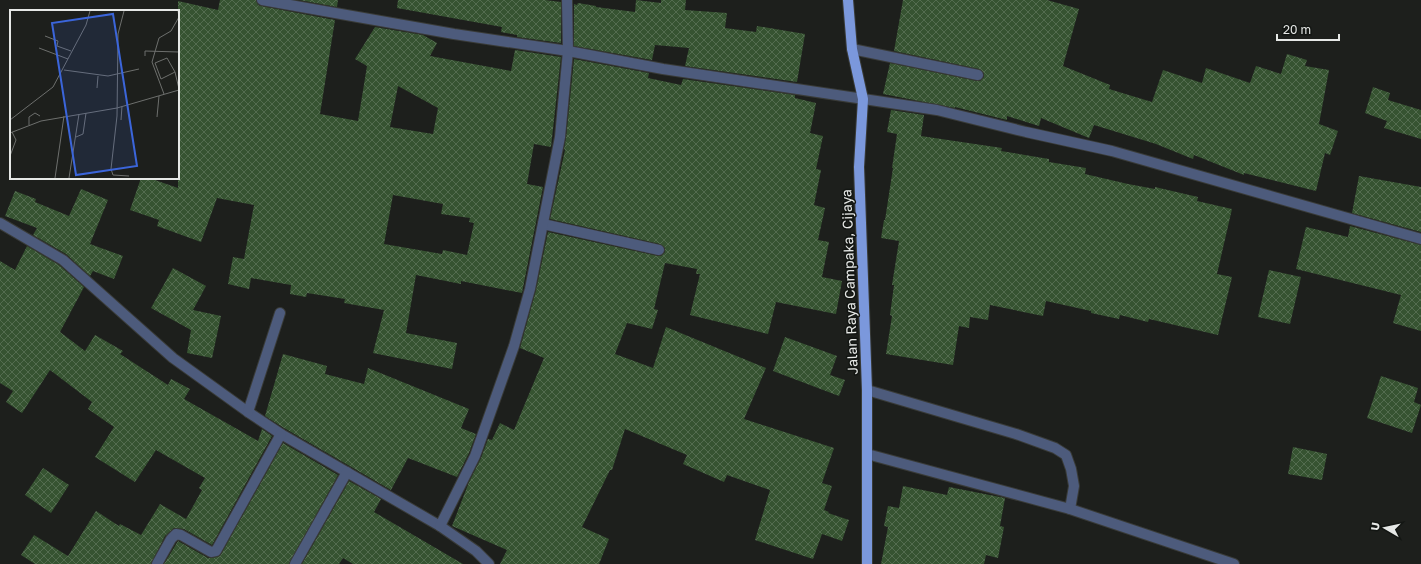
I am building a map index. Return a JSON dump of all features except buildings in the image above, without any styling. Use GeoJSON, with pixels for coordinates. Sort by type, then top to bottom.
{"type":"FeatureCollection","features":[{"type":"Feature","properties":{"kind":"main road","name":"Jalan Raya Campaka, Cijaya"},"geometry":{"type":"LineString","coordinates":[[848,0],[852,49],[863,99],[859,167],[867,390],[867,564]]}},
{"type":"Feature","properties":{"kind":"street"},"geometry":{"type":"LineString","coordinates":[[262,0],[454,34],[568,51],[663,69],[937,110],[1112,151],[1421,239]]}},
{"type":"Feature","properties":{"kind":"street"},"geometry":{"type":"LineString","coordinates":[[440,526],[475,456],[511,353],[530,289],[560,137],[568,51],[567,0]]}},
{"type":"Feature","properties":{"kind":"street"},"geometry":{"type":"LineString","coordinates":[[852,49],[978,75]]}},
{"type":"Feature","properties":{"kind":"street"},"geometry":{"type":"LineString","coordinates":[[0,223],[63,260],[173,358],[248,412],[281,434],[440,526],[476,551],[490,564]]}},
{"type":"Feature","properties":{"kind":"street"},"geometry":{"type":"LineString","coordinates":[[543,224],[659,250]]}},
{"type":"Feature","properties":{"kind":"street"},"geometry":{"type":"LineString","coordinates":[[248,412],[280,313]]}},
{"type":"Feature","properties":{"kind":"street"},"geometry":{"type":"LineString","coordinates":[[867,390],[1016,434],[1055,448],[1066,455],[1071,469],[1074,486],[1070,509]]}},
{"type":"Feature","properties":{"kind":"street"},"geometry":{"type":"LineString","coordinates":[[157,564],[176,534],[181,534],[211,552],[216,551],[281,434]]}},
{"type":"Feature","properties":{"kind":"street"},"geometry":{"type":"LineString","coordinates":[[866,454],[1070,509],[1234,564]]}},
{"type":"Feature","properties":{"kind":"street"},"geometry":{"type":"LineString","coordinates":[[295,564],[347,472]]}}]}
